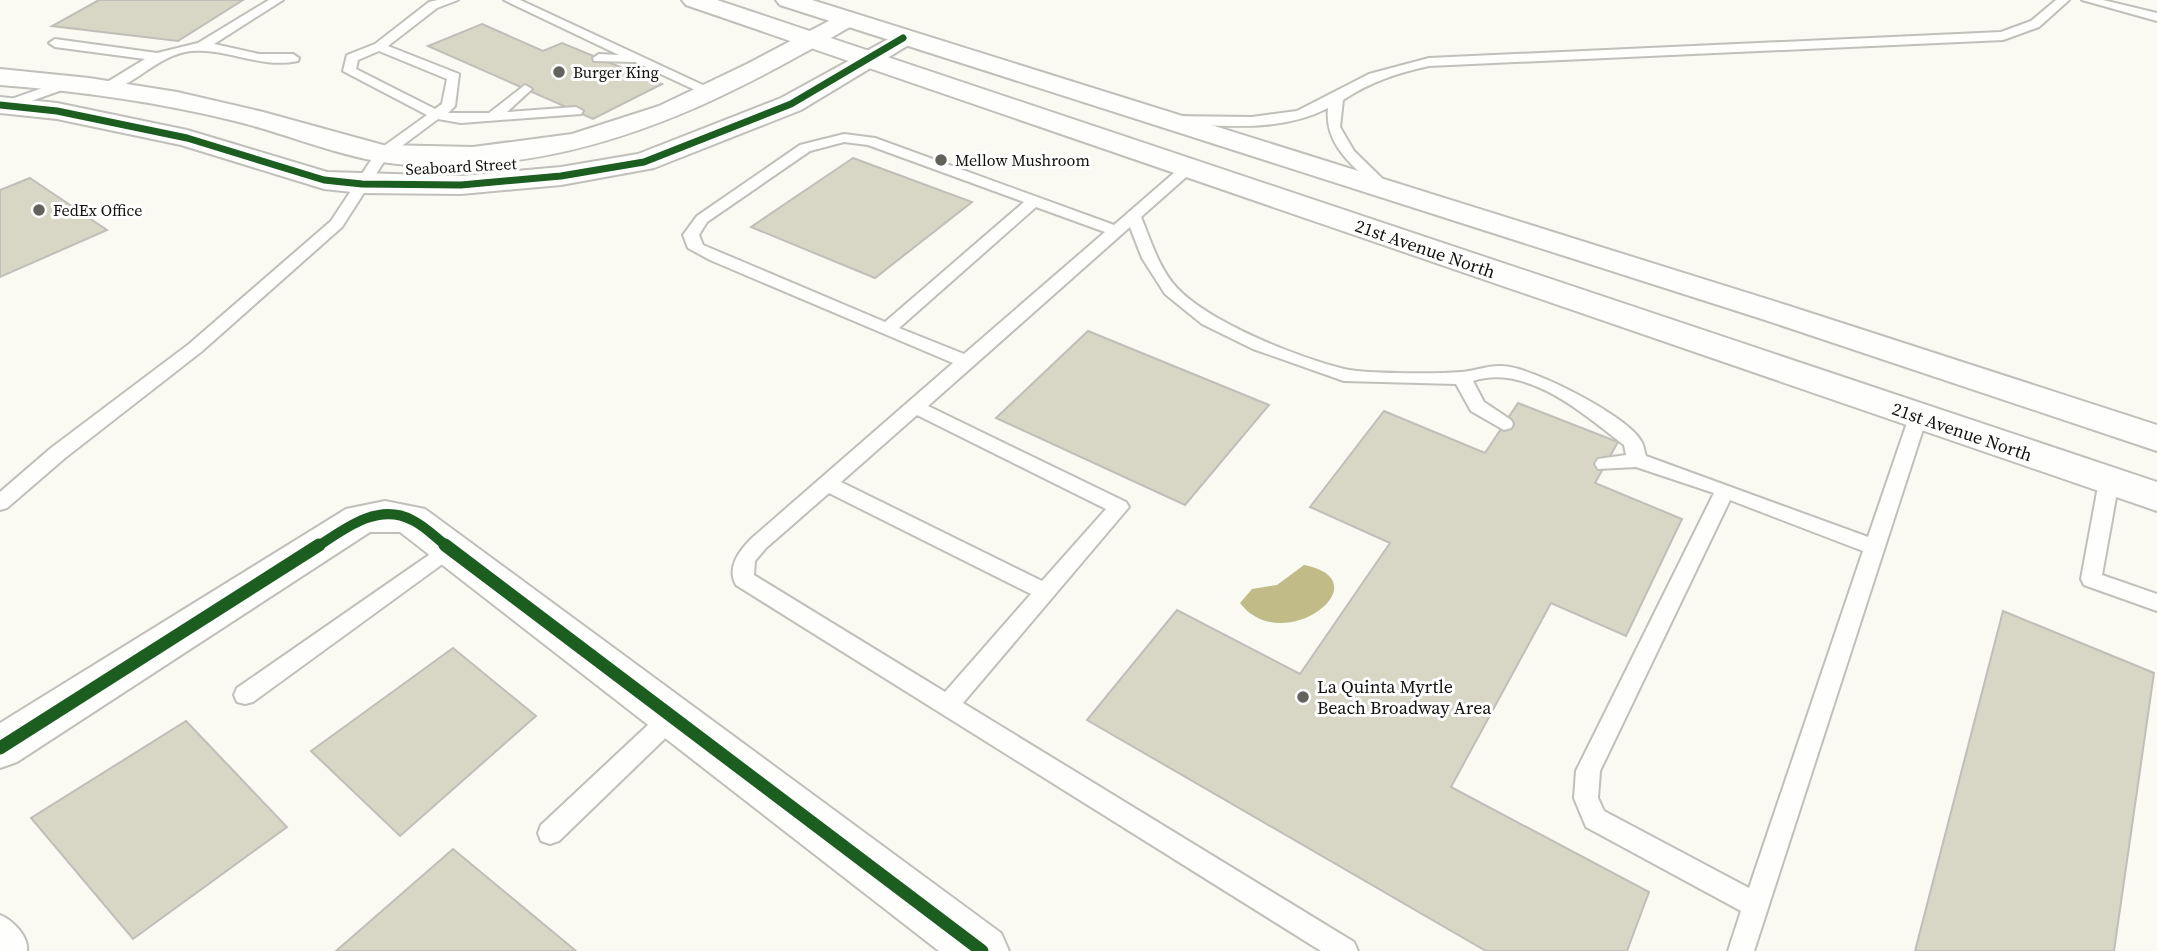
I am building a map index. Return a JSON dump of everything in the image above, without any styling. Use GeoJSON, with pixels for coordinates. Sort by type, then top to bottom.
{"type":"FeatureCollection","features":[{"type":"Feature","properties":{"kind":"street","name":"21st Avenue North"},"geometry":{"type":"LineString","coordinates":[[694,0],[2157,497]]}},
{"type":"Feature","properties":{"kind":"street"},"geometry":{"type":"LineString","coordinates":[[788,0],[2157,438]]}},
{"type":"Feature","properties":{"kind":"street","name":"Seaboard Street"},"geometry":{"type":"LineString","coordinates":[[0,77],[109,87],[236,113],[383,154],[437,157],[495,155],[568,144],[636,127],[713,93],[846,19]]}},
{"type":"Feature","properties":{"kind":"street","name":"Seaboard Street"},"geometry":{"type":"LineString","coordinates":[[2,107],[57,111],[187,138],[324,180],[362,184],[461,186],[561,176],[644,162],[791,104],[862,59],[903,37]]}},
{"type":"Feature","properties":{"kind":"street"},"geometry":{"type":"LineString","coordinates":[[0,748],[360,519],[386,515],[411,519],[452,547],[982,951]]}},
{"type":"Feature","properties":{"kind":"lane"},"geometry":{"type":"LineString","coordinates":[[109,87],[156,57],[201,47],[277,0]]}},
{"type":"Feature","properties":{"kind":"lane"},"geometry":{"type":"LineString","coordinates":[[452,0],[433,5],[379,47],[352,58],[349,71],[437,115],[461,119],[576,111]]}},
{"type":"Feature","properties":{"kind":"lane"},"geometry":{"type":"LineString","coordinates":[[510,0],[713,93]]}},
{"type":"Feature","properties":{"kind":"lane"},"geometry":{"type":"LineString","coordinates":[[1167,120],[1264,120],[1301,114],[1336,100],[1358,84],[1395,69],[1429,62],[2003,36],[2035,24],[2063,0]]}},
{"type":"Feature","properties":{"kind":"lane"},"geometry":{"type":"LineString","coordinates":[[2088,0],[2157,17]]}},
{"type":"Feature","properties":{"kind":"lane"},"geometry":{"type":"LineString","coordinates":[[55,43],[156,57]]}},
{"type":"Feature","properties":{"kind":"lane"},"geometry":{"type":"LineString","coordinates":[[201,47],[278,62],[293,58]]}},
{"type":"Feature","properties":{"kind":"lane"},"geometry":{"type":"LineString","coordinates":[[0,503],[58,453],[195,348],[337,224],[383,154],[448,106],[454,78],[379,47]]}},
{"type":"Feature","properties":{"kind":"lane"},"geometry":{"type":"LineString","coordinates":[[599,58],[639,59]]}},
{"type":"Feature","properties":{"kind":"lane"},"geometry":{"type":"LineString","coordinates":[[621,67],[639,59]]}},
{"type":"Feature","properties":{"kind":"lane"},"geometry":{"type":"LineString","coordinates":[[639,59],[644,77]]}},
{"type":"Feature","properties":{"kind":"lane"},"geometry":{"type":"LineString","coordinates":[[2,107],[71,82]]}},
{"type":"Feature","properties":{"kind":"lane"},"geometry":{"type":"LineString","coordinates":[[494,116],[525,89]]}},
{"type":"Feature","properties":{"kind":"lane"},"geometry":{"type":"LineString","coordinates":[[1336,100],[1333,127],[1348,153],[1387,190]]}},
{"type":"Feature","properties":{"kind":"lane"},"geometry":{"type":"LineString","coordinates":[[494,116],[552,101]]}},
{"type":"Feature","properties":{"kind":"lane"},"geometry":{"type":"LineString","coordinates":[[966,362],[696,248],[691,235],[702,219],[805,148],[844,138],[870,141],[1117,231]]}},
{"type":"Feature","properties":{"kind":"lane"},"geometry":{"type":"LineString","coordinates":[[1188,168],[758,542],[746,559],[743,579],[1345,951]]}},
{"type":"Feature","properties":{"kind":"lane"},"geometry":{"type":"LineString","coordinates":[[887,330],[1034,201]]}},
{"type":"Feature","properties":{"kind":"lane"},"geometry":{"type":"LineString","coordinates":[[1134,217],[1150,258],[1171,291],[1208,320],[1259,345],[1344,375],[1464,378],[1478,370],[1506,370],[1533,376],[1633,442],[1637,460]]}},
{"type":"Feature","properties":{"kind":"lane"},"geometry":{"type":"LineString","coordinates":[[1464,378],[1466,391],[1475,407],[1504,424]]}},
{"type":"Feature","properties":{"kind":"lane"},"geometry":{"type":"LineString","coordinates":[[915,407],[1119,507],[947,705]]}},
{"type":"Feature","properties":{"kind":"lane"},"geometry":{"type":"LineString","coordinates":[[1741,951],[1918,417]]}},
{"type":"Feature","properties":{"kind":"lane"},"geometry":{"type":"LineString","coordinates":[[1605,464],[1637,460],[1874,547]]}},
{"type":"Feature","properties":{"kind":"lane"},"geometry":{"type":"LineString","coordinates":[[2109,481],[2091,579],[2157,603]]}},
{"type":"Feature","properties":{"kind":"lane"},"geometry":{"type":"LineString","coordinates":[[827,483],[1045,592]]}},
{"type":"Feature","properties":{"kind":"lane"},"geometry":{"type":"LineString","coordinates":[[1725,491],[1588,771],[1586,798],[1595,819],[1756,905]]}},
{"type":"Feature","properties":{"kind":"lane"},"geometry":{"type":"LineString","coordinates":[[245,695],[452,547]]}},
{"type":"Feature","properties":{"kind":"lane"},"geometry":{"type":"LineString","coordinates":[[550,833],[673,716]]}},
{"type":"Feature","properties":{"kind":"lane"},"geometry":{"type":"LineString","coordinates":[[0,928],[15,947],[9,951]]}},
{"type":"Feature","properties":{"kind":"shaded area"},"geometry":{"type":"Polygon","coordinates":[[[1304,565],[1326,574],[1334,586],[1330,599],[1318,611],[1300,620],[1279,623],[1258,618],[1240,603],[1252,589],[1277,585],[1304,565]]]}},
{"type":"Feature","properties":{"kind":"building"},"geometry":{"type":"Polygon","coordinates":[[[99,0],[243,0],[178,41],[52,26],[99,0]]]}},
{"type":"Feature","properties":{"kind":"building","name":"Burger King"},"geometry":{"type":"Polygon","coordinates":[[[482,24],[543,51],[562,43],[662,84],[593,119],[428,46],[482,24]]]}},
{"type":"Feature","properties":{"kind":"building"},"geometry":{"type":"Polygon","coordinates":[[[853,158],[972,202],[875,278],[751,227],[853,158]]]}},
{"type":"Feature","properties":{"kind":"building","name":"FedEx Office"},"geometry":{"type":"Polygon","coordinates":[[[30,178],[107,230],[0,277],[0,190],[30,178]]]}},
{"type":"Feature","properties":{"kind":"building"},"geometry":{"type":"Polygon","coordinates":[[[1088,331],[1269,405],[1185,505],[996,418],[1088,331]]]}},
{"type":"Feature","properties":{"kind":"building","name":"La Quinta Myrtle Beach Broadway Area"},"geometry":{"type":"Polygon","coordinates":[[[1518,403],[1618,442],[1595,483],[1682,519],[1626,636],[1551,603],[1451,787],[1649,892],[1627,951],[1486,951],[1087,720],[1177,610],[1300,674],[1390,543],[1310,507],[1384,411],[1485,453],[1518,403]]]}},
{"type":"Feature","properties":{"kind":"building"},"geometry":{"type":"Polygon","coordinates":[[[2003,611],[2154,673],[2114,951],[1915,951],[2003,611]]]}},
{"type":"Feature","properties":{"kind":"building"},"geometry":{"type":"Polygon","coordinates":[[[453,648],[536,716],[400,836],[311,751],[453,648]]]}},
{"type":"Feature","properties":{"kind":"building"},"geometry":{"type":"Polygon","coordinates":[[[186,721],[287,827],[133,939],[31,818],[186,721]]]}},
{"type":"Feature","properties":{"kind":"building"},"geometry":{"type":"Polygon","coordinates":[[[453,849],[576,951],[336,951],[453,849]]]}},
{"type":"Feature","properties":{"kind":"cycle path"},"geometry":{"type":"LineString","coordinates":[[0,105],[57,111],[187,138],[324,180],[362,184],[461,185],[561,176],[644,162],[791,104],[903,38]]}},
{"type":"Feature","properties":{"kind":"cycle path"},"geometry":{"type":"LineString","coordinates":[[0,748],[360,519],[385,515],[411,519],[982,951]]}},
{"type":"Feature","properties":{"kind":"place","name":"Burger King"},"geometry":{"type":"Point","coordinates":[559,72]}},
{"type":"Feature","properties":{"kind":"place","name":"Mellow Mushroom"},"geometry":{"type":"Point","coordinates":[941,160]}},
{"type":"Feature","properties":{"kind":"place","name":"FedEx Office"},"geometry":{"type":"Point","coordinates":[39,210]}},
{"type":"Feature","properties":{"kind":"place","name":"La Quinta Myrtle Beach Broadway Area"},"geometry":{"type":"Point","coordinates":[1303,697]}}]}
